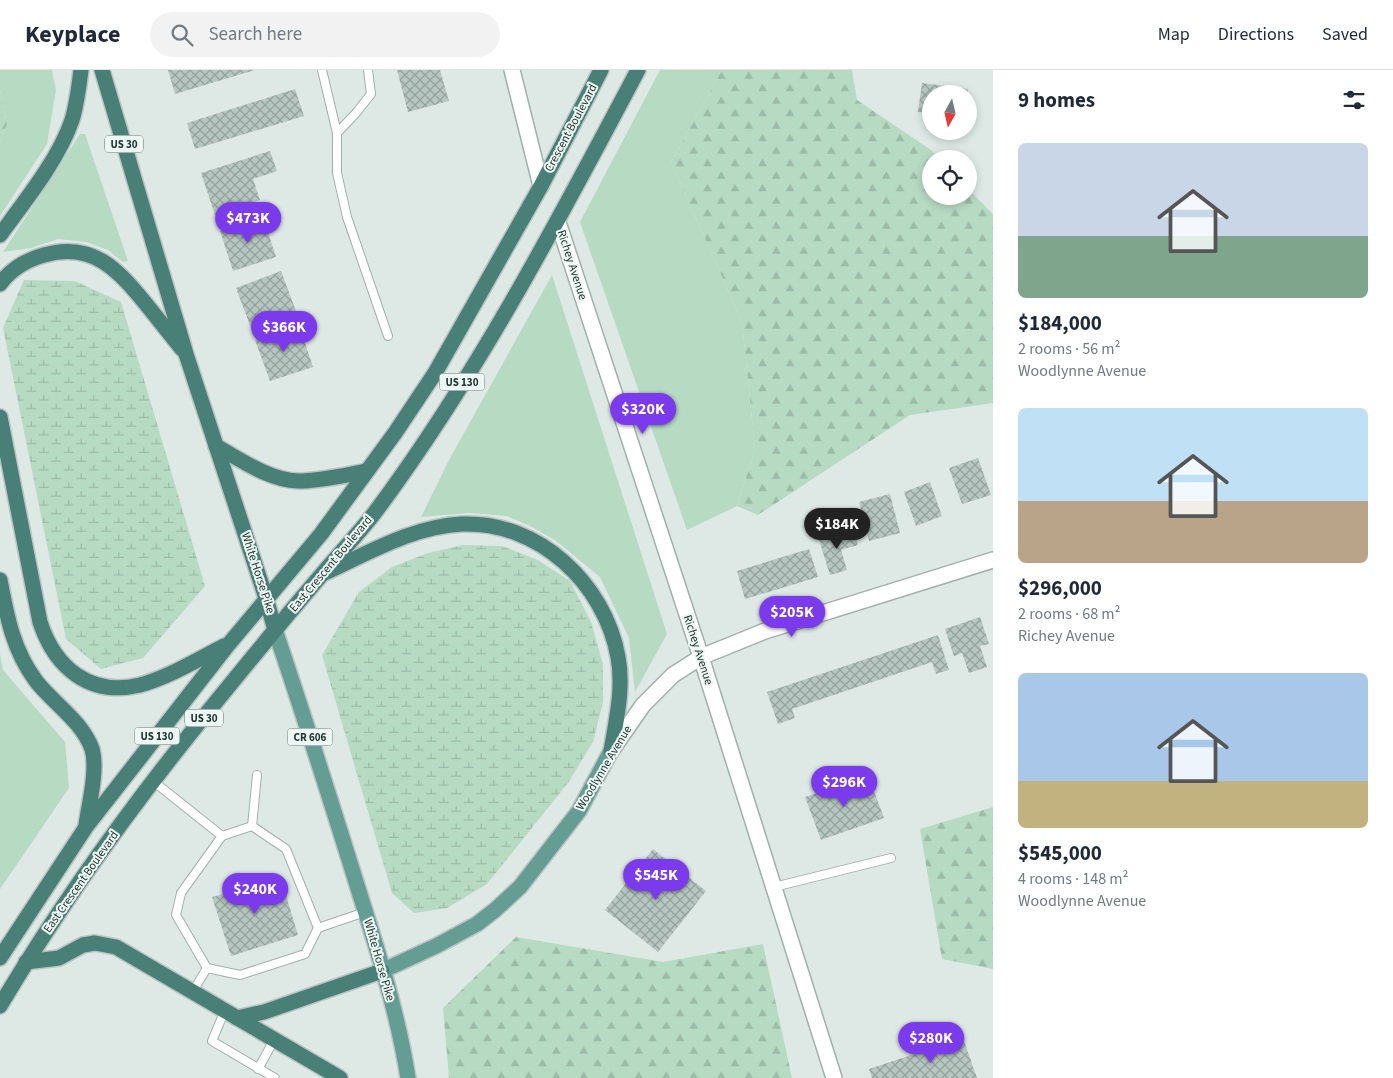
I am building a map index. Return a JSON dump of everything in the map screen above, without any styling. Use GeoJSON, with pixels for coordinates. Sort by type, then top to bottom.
{"type":"FeatureCollection","features":[{"type":"Feature","properties":{"kind":"highway"},"geometry":{"type":"LineString","coordinates":[[0,234],[52,162],[65,139],[73,118],[81,70]]}},
{"type":"Feature","properties":{"kind":"highway","name":"White Horse Pike"},"geometry":{"type":"LineString","coordinates":[[102,70],[186,354],[275,630]]}},
{"type":"Feature","properties":{"kind":"highway","name":"Crescent Boulevard"},"geometry":{"type":"LineString","coordinates":[[541,186],[601,70]]}},
{"type":"Feature","properties":{"kind":"highway","name":"East Crescent Boulevard"},"geometry":{"type":"LineString","coordinates":[[0,1006],[26,962],[134,806],[275,630],[374,513],[427,439],[504,316],[558,222],[638,70]]}},
{"type":"Feature","properties":{"kind":"highway","name":"East Crescent Boulevard"},"geometry":{"type":"LineString","coordinates":[[0,958],[86,827],[228,645],[320,534],[395,434],[435,373],[541,186]]}},
{"type":"Feature","properties":{"kind":"highway"},"geometry":{"type":"LineString","coordinates":[[0,284],[20,264],[53,252],[69,252],[101,260],[124,278],[186,354]]}},
{"type":"Feature","properties":{"kind":"highway"},"geometry":{"type":"LineString","coordinates":[[0,417],[40,622],[50,647],[60,662],[85,680],[98,685],[128,687],[156,680],[228,645]]}},
{"type":"Feature","properties":{"kind":"highway"},"geometry":{"type":"LineString","coordinates":[[216,446],[253,467],[279,478],[296,481],[315,480],[367,471]]}},
{"type":"Feature","properties":{"kind":"highway"},"geometry":{"type":"LineString","coordinates":[[322,574],[394,541],[432,528],[462,524],[486,526],[510,531],[533,540],[573,569],[599,603],[612,632],[619,659],[620,686],[611,751]]}},
{"type":"Feature","properties":{"kind":"highway"},"geometry":{"type":"LineString","coordinates":[[0,580],[10,630],[16,648],[37,682],[77,725],[92,750],[94,770],[86,827]]}},
{"type":"Feature","properties":{"kind":"highway"},"geometry":{"type":"LineString","coordinates":[[26,962],[59,958],[83,945],[95,943],[116,947],[335,1077]]}},
{"type":"Feature","properties":{"kind":"highway"},"geometry":{"type":"LineString","coordinates":[[231,1014],[264,1012],[382,971]]}},
{"type":"Feature","properties":{"kind":"main road","name":"White Horse Pike"},"geometry":{"type":"LineString","coordinates":[[275,630],[365,912],[402,1046],[408,1078]]}},
{"type":"Feature","properties":{"kind":"main road","name":"Woodlynne Avenue"},"geometry":{"type":"LineString","coordinates":[[382,971],[436,946],[477,924],[520,888],[580,811],[611,751]]}},
{"type":"Feature","properties":{"kind":"street"},"geometry":{"type":"LineString","coordinates":[[512,70],[541,186]]}},
{"type":"Feature","properties":{"kind":"street","name":"Richey Avenue"},"geometry":{"type":"LineString","coordinates":[[558,222],[701,657],[834,1078]]}},
{"type":"Feature","properties":{"kind":"street","name":"Woodlynne Avenue"},"geometry":{"type":"LineString","coordinates":[[611,751],[643,706],[673,675],[701,657],[765,631],[993,560]]}},
{"type":"Feature","properties":{"kind":"lane"},"geometry":{"type":"LineString","coordinates":[[322,70],[337,133],[338,173],[347,217],[388,336]]}},
{"type":"Feature","properties":{"kind":"lane"},"geometry":{"type":"LineString","coordinates":[[337,133],[371,94],[368,70]]}},
{"type":"Feature","properties":{"kind":"lane"},"geometry":{"type":"LineString","coordinates":[[252,826],[257,775]]}},
{"type":"Feature","properties":{"kind":"lane"},"geometry":{"type":"LineString","coordinates":[[153,781],[222,836]]}},
{"type":"Feature","properties":{"kind":"lane"},"geometry":{"type":"LineString","coordinates":[[252,826],[222,836],[182,892],[176,915],[207,968],[240,975],[305,954],[318,928],[365,912]]}},
{"type":"Feature","properties":{"kind":"lane"},"geometry":{"type":"LineString","coordinates":[[252,826],[286,849],[318,928]]}},
{"type":"Feature","properties":{"kind":"lane"},"geometry":{"type":"LineString","coordinates":[[774,887],[890,858]]}},
{"type":"Feature","properties":{"kind":"lane"},"geometry":{"type":"LineString","coordinates":[[193,991],[207,968]]}},
{"type":"Feature","properties":{"kind":"lane"},"geometry":{"type":"LineString","coordinates":[[231,1014],[212,1041],[275,1078]]}},
{"type":"Feature","properties":{"kind":"lane"},"geometry":{"type":"LineString","coordinates":[[258,1069],[274,1040]]}},
{"type":"Feature","properties":{"kind":"green space"},"geometry":{"type":"Polygon","coordinates":[[[0,70],[52,70],[56,90],[47,144],[0,216],[0,143],[7,124],[0,90],[0,70]]]}},
{"type":"Feature","properties":{"kind":"green space"},"geometry":{"type":"Polygon","coordinates":[[[660,70],[722,70],[671,162],[742,322],[755,449],[737,506],[687,530],[580,222],[660,70]]]}},
{"type":"Feature","properties":{"kind":"green space"},"geometry":{"type":"Polygon","coordinates":[[[722,70],[852,70],[857,100],[931,150],[922,150],[922,205],[977,205],[977,198],[993,214],[993,403],[910,415],[758,515],[737,506],[755,449],[742,322],[671,162],[722,70]]]}},
{"type":"Feature","properties":{"kind":"green space"},"geometry":{"type":"Polygon","coordinates":[[[0,90],[7,124],[0,143],[0,90]]]}},
{"type":"Feature","properties":{"kind":"green space"},"geometry":{"type":"Polygon","coordinates":[[[80,134],[85,134],[128,261],[123,262],[108,250],[86,242],[58,239],[31,248],[3,252],[80,134]]]}},
{"type":"Feature","properties":{"kind":"green space"},"geometry":{"type":"Polygon","coordinates":[[[552,275],[667,634],[635,692],[629,638],[600,577],[556,541],[532,527],[507,516],[469,513],[421,517],[449,460],[552,275]]]}},
{"type":"Feature","properties":{"kind":"green space"},"geometry":{"type":"Polygon","coordinates":[[[24,280],[75,281],[121,302],[205,586],[143,658],[101,669],[66,639],[3,328],[24,280]]]}},
{"type":"Feature","properties":{"kind":"green space"},"geometry":{"type":"Polygon","coordinates":[[[463,545],[502,546],[538,560],[570,581],[591,622],[603,664],[603,702],[593,742],[568,783],[487,884],[447,908],[414,913],[392,893],[322,655],[359,592],[392,567],[428,553],[463,545]]]}},
{"type":"Feature","properties":{"kind":"green space"},"geometry":{"type":"Polygon","coordinates":[[[0,654],[3,670],[65,742],[69,788],[0,889],[0,654]]]}},
{"type":"Feature","properties":{"kind":"green space"},"geometry":{"type":"Polygon","coordinates":[[[993,807],[993,969],[942,959],[920,829],[993,807]]]}},
{"type":"Feature","properties":{"kind":"green space"},"geometry":{"type":"Polygon","coordinates":[[[516,937],[663,962],[763,944],[792,1078],[449,1078],[443,1008],[516,937]]]}},
{"type":"Feature","properties":{"kind":"building"},"geometry":{"type":"Polygon","coordinates":[[[168,70],[255,70],[175,94],[168,70]]]}},
{"type":"Feature","properties":{"kind":"building"},"geometry":{"type":"Polygon","coordinates":[[[397,70],[440,70],[449,101],[408,112],[397,70]]]}},
{"type":"Feature","properties":{"kind":"building"},"geometry":{"type":"Polygon","coordinates":[[[922,83],[937,85],[922,85],[922,112],[918,112],[922,83]]]}},
{"type":"Feature","properties":{"kind":"building"},"geometry":{"type":"Polygon","coordinates":[[[295,89],[304,116],[195,149],[187,123],[295,89]]]}},
{"type":"Feature","properties":{"kind":"building"},"geometry":{"type":"Polygon","coordinates":[[[270,151],[277,171],[253,179],[260,200],[215,215],[201,173],[270,151]]]}},
{"type":"Feature","properties":{"kind":"building"},"geometry":{"type":"Polygon","coordinates":[[[263,217],[276,257],[233,271],[220,231],[263,217]]]}},
{"type":"Feature","properties":{"kind":"building"},"geometry":{"type":"Polygon","coordinates":[[[281,271],[296,311],[251,328],[236,288],[281,271]]]}},
{"type":"Feature","properties":{"kind":"building"},"geometry":{"type":"Polygon","coordinates":[[[299,325],[313,367],[270,381],[255,340],[299,325]]]}},
{"type":"Feature","properties":{"kind":"building"},"geometry":{"type":"Polygon","coordinates":[[[978,458],[991,495],[962,504],[949,468],[978,458]]]}},
{"type":"Feature","properties":{"kind":"building"},"geometry":{"type":"Polygon","coordinates":[[[930,482],[942,516],[916,526],[904,492],[930,482]]]}},
{"type":"Feature","properties":{"kind":"building"},"geometry":{"type":"Polygon","coordinates":[[[890,494],[900,533],[869,541],[859,502],[890,494]]]}},
{"type":"Feature","properties":{"kind":"building"},"geometry":{"type":"Polygon","coordinates":[[[853,530],[858,545],[841,550],[847,570],[830,575],[819,540],[853,530]]]}},
{"type":"Feature","properties":{"kind":"building"},"geometry":{"type":"Polygon","coordinates":[[[809,549],[818,577],[745,599],[737,571],[809,549]]]}},
{"type":"Feature","properties":{"kind":"building"},"geometry":{"type":"Polygon","coordinates":[[[980,617],[989,644],[980,646],[987,667],[969,673],[962,653],[954,656],[945,629],[980,617]]]}},
{"type":"Feature","properties":{"kind":"building"},"geometry":{"type":"Polygon","coordinates":[[[938,635],[949,670],[936,674],[932,662],[792,709],[795,718],[778,724],[767,692],[938,635]]]}},
{"type":"Feature","properties":{"kind":"building"},"geometry":{"type":"Polygon","coordinates":[[[868,775],[884,818],[821,840],[805,797],[868,775]]]}},
{"type":"Feature","properties":{"kind":"building"},"geometry":{"type":"Polygon","coordinates":[[[653,849],[706,891],[658,952],[605,910],[653,849]]]}},
{"type":"Feature","properties":{"kind":"building"},"geometry":{"type":"Polygon","coordinates":[[[252,875],[255,884],[280,876],[298,935],[231,956],[212,897],[236,890],[233,880],[252,875]]]}},
{"type":"Feature","properties":{"kind":"building"},"geometry":{"type":"Polygon","coordinates":[[[963,1038],[977,1078],[872,1078],[869,1069],[963,1038]]]}}]}
